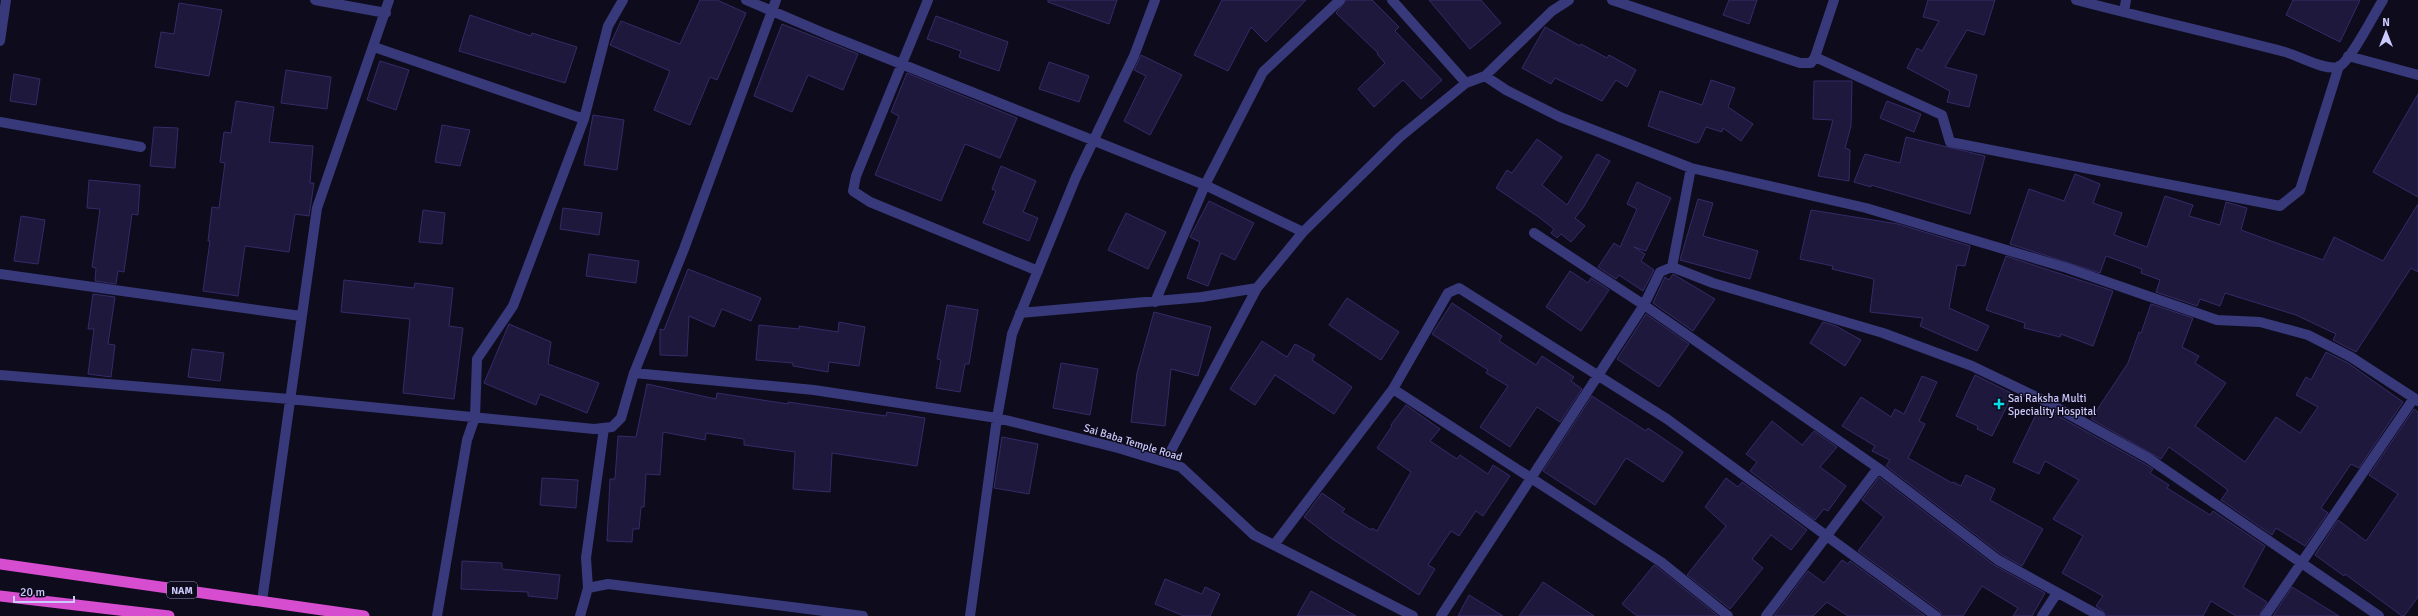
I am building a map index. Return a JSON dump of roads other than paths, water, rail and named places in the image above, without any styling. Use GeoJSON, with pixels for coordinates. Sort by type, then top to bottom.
{"type":"FeatureCollection","features":[{"type":"Feature","properties":{"kind":"highway","name":"NAM"},"geometry":{"type":"LineString","coordinates":[[0,564],[364,616]]}},
{"type":"Feature","properties":{"kind":"highway"},"geometry":{"type":"LineString","coordinates":[[0,596],[169,616]]}},
{"type":"Feature","properties":{"kind":"street"},"geometry":{"type":"LineString","coordinates":[[0,42],[6,0]]}},
{"type":"Feature","properties":{"kind":"street"},"geometry":{"type":"LineString","coordinates":[[315,0],[386,12]]}},
{"type":"Feature","properties":{"kind":"street"},"geometry":{"type":"LineString","coordinates":[[262,601],[289,399],[317,208],[389,0]]}},
{"type":"Feature","properties":{"kind":"street"},"geometry":{"type":"LineString","coordinates":[[437,616],[467,440],[475,417],[478,359],[513,306],[584,119],[608,26],[623,0]]}},
{"type":"Feature","properties":{"kind":"street"},"geometry":{"type":"LineString","coordinates":[[746,0],[1205,185],[1303,232]]}},
{"type":"Feature","properties":{"kind":"street"},"geometry":{"type":"LineString","coordinates":[[0,375],[289,399],[594,429],[612,427],[620,418],[634,373],[684,249],[776,0]]}},
{"type":"Feature","properties":{"kind":"street"},"geometry":{"type":"LineString","coordinates":[[928,0],[856,176],[853,191],[870,202],[1038,271]]}},
{"type":"Feature","properties":{"kind":"street"},"geometry":{"type":"LineString","coordinates":[[970,616],[997,418],[1012,334],[1076,177],[1134,56],[1155,0]]}},
{"type":"Feature","properties":{"kind":"street"},"geometry":{"type":"LineString","coordinates":[[1155,302],[1205,185],[1263,72],[1340,0]]}},
{"type":"Feature","properties":{"kind":"street"},"geometry":{"type":"LineString","coordinates":[[1392,0],[1466,83]]}},
{"type":"Feature","properties":{"kind":"street"},"geometry":{"type":"LineString","coordinates":[[1165,462],[1257,288],[1303,232],[1400,137],[1466,83],[1485,76],[1552,11],[1568,0]]}},
{"type":"Feature","properties":{"kind":"street"},"geometry":{"type":"LineString","coordinates":[[1612,0],[1800,63],[1811,63],[1815,57],[1834,0]]}},
{"type":"Feature","properties":{"kind":"street"},"geometry":{"type":"LineString","coordinates":[[2076,0],[2287,53],[2323,66],[2339,66]]}},
{"type":"Feature","properties":{"kind":"street"},"geometry":{"type":"LineString","coordinates":[[2124,12],[2126,0]]}},
{"type":"Feature","properties":{"kind":"street"},"geometry":{"type":"LineString","coordinates":[[1815,57],[1942,115],[1950,142],[2280,206],[2300,190],[2339,66],[2348,56],[2383,0]]}},
{"type":"Feature","properties":{"kind":"street"},"geometry":{"type":"LineString","coordinates":[[374,47],[584,119]]}},
{"type":"Feature","properties":{"kind":"street"},"geometry":{"type":"LineString","coordinates":[[2348,56],[2418,75]]}},
{"type":"Feature","properties":{"kind":"street"},"geometry":{"type":"LineString","coordinates":[[1485,76],[1506,90],[1560,117],[1691,168],[1866,208],[2067,268],[2217,320],[2260,322],[2308,335],[2350,357],[2416,400],[2265,616]]}},
{"type":"Feature","properties":{"kind":"street"},"geometry":{"type":"LineString","coordinates":[[0,122],[141,147]]}},
{"type":"Feature","properties":{"kind":"street"},"geometry":{"type":"LineString","coordinates":[[1672,267],[1691,168]]}},
{"type":"Feature","properties":{"kind":"street"},"geometry":{"type":"LineString","coordinates":[[1534,233],[1644,305],[1878,468],[1998,560],[2100,616]]}},
{"type":"Feature","properties":{"kind":"street"},"geometry":{"type":"LineString","coordinates":[[1441,616],[1531,480],[1596,375],[1644,305],[1660,272],[1672,267],[1713,283],[1883,333],[1972,366],[2043,400],[2148,458],[2379,616]]}},
{"type":"Feature","properties":{"kind":"street"},"geometry":{"type":"LineString","coordinates":[[0,274],[302,316]]}},
{"type":"Feature","properties":{"kind":"street"},"geometry":{"type":"LineString","coordinates":[[1020,313],[1155,302],[1202,297],[1257,288]]}},
{"type":"Feature","properties":{"kind":"street"},"geometry":{"type":"LineString","coordinates":[[1274,545],[1393,389],[1448,293],[1459,288],[1667,419],[1828,535],[1936,616]]}},
{"type":"Feature","properties":{"kind":"street","name":"Sai Baba Temple Road"},"geometry":{"type":"LineString","coordinates":[[634,373],[814,390],[997,418],[1118,448],[1165,462],[1181,467],[1254,535],[1413,616]]}},
{"type":"Feature","properties":{"kind":"street"},"geometry":{"type":"LineString","coordinates":[[1393,389],[1531,480],[1661,562],[1728,616]]}},
{"type":"Feature","properties":{"kind":"street"},"geometry":{"type":"LineString","coordinates":[[580,616],[588,588],[586,558],[604,428]]}},
{"type":"Feature","properties":{"kind":"street"},"geometry":{"type":"LineString","coordinates":[[1766,616],[1878,468]]}},
{"type":"Feature","properties":{"kind":"street"},"geometry":{"type":"LineString","coordinates":[[588,588],[608,584],[863,616]]}},
{"type":"Feature","properties":{"kind":"street"},"geometry":{"type":"LineString","coordinates":[[2042,616],[2057,592]]}},
{"type":"Feature","properties":{"kind":"place","name":"Sai Raksha Multi Speciality Hospital"},"geometry":{"type":"Point","coordinates":[1999,404]}}]}
